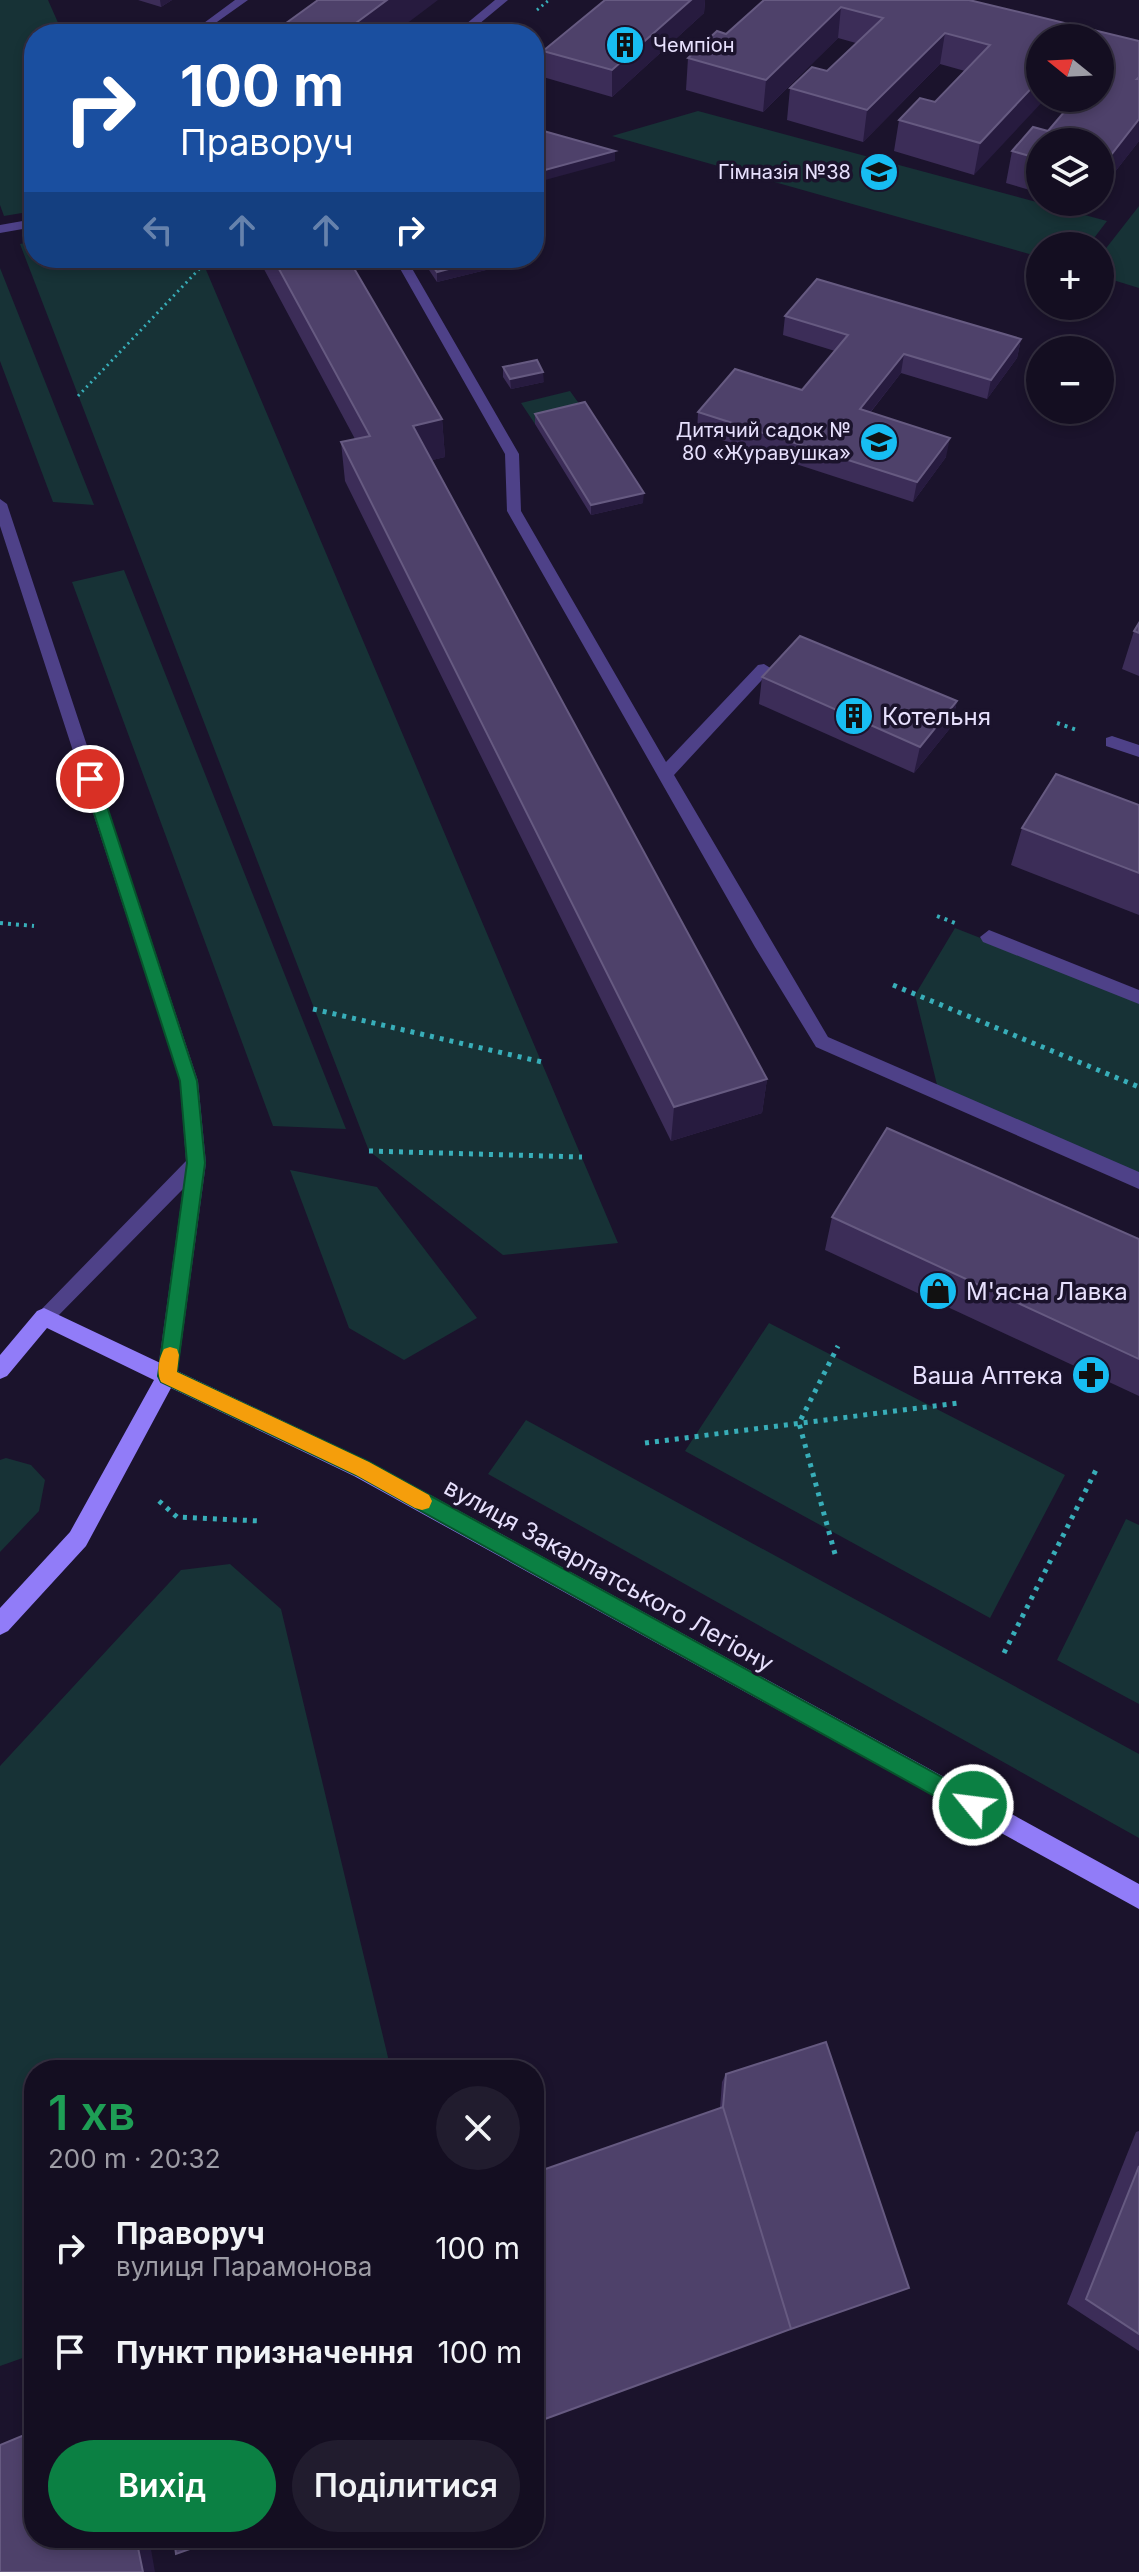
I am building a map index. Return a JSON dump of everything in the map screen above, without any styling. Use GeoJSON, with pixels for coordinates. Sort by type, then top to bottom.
{"type":"FeatureCollection","features":[{"type":"Feature","properties":{"kind":"street"},"geometry":{"type":"LineString","coordinates":[[207,24],[242,0]]}},
{"type":"Feature","properties":{"kind":"street"},"geometry":{"type":"LineString","coordinates":[[472,24],[502,0]]}},
{"type":"Feature","properties":{"kind":"street"},"geometry":{"type":"LineString","coordinates":[[0,229],[24,225]]}},
{"type":"Feature","properties":{"kind":"street"},"geometry":{"type":"LineString","coordinates":[[406,268],[512,454],[514,511],[761,942],[822,1042],[1139,1181]]}},
{"type":"Feature","properties":{"kind":"street"},"geometry":{"type":"LineString","coordinates":[[0,504],[4,528],[189,1081],[196,1163],[167,1376],[78,1539],[0,1624]]}},
{"type":"Feature","properties":{"kind":"street"},"geometry":{"type":"LineString","coordinates":[[666,773],[764,669]]}},
{"type":"Feature","properties":{"kind":"street"},"geometry":{"type":"LineString","coordinates":[[1112,742],[1139,751]]}},
{"type":"Feature","properties":{"kind":"street"},"geometry":{"type":"LineString","coordinates":[[989,937],[1139,997]]}},
{"type":"Feature","properties":{"kind":"street"},"geometry":{"type":"LineString","coordinates":[[0,1370],[44,1317],[196,1163]]}},
{"type":"Feature","properties":{"kind":"street","name":"вулиця Закарпатського Легіону"},"geometry":{"type":"LineString","coordinates":[[44,1317],[362,1469],[1139,1897]]}},
{"type":"Feature","properties":{"kind":"path"},"geometry":{"type":"LineString","coordinates":[[78,396],[200,268]]}},
{"type":"Feature","properties":{"kind":"path"},"geometry":{"type":"LineString","coordinates":[[0,923],[34,926]]}},
{"type":"Feature","properties":{"kind":"path"},"geometry":{"type":"LineString","coordinates":[[893,985],[1139,1087]]}},
{"type":"Feature","properties":{"kind":"path"},"geometry":{"type":"LineString","coordinates":[[313,1009],[542,1062]]}},
{"type":"Feature","properties":{"kind":"path"},"geometry":{"type":"LineString","coordinates":[[369,1151],[582,1157]]}},
{"type":"Feature","properties":{"kind":"path"},"geometry":{"type":"LineString","coordinates":[[835,1554],[799,1423],[838,1346]]}},
{"type":"Feature","properties":{"kind":"path"},"geometry":{"type":"LineString","coordinates":[[645,1443],[958,1403]]}},
{"type":"Feature","properties":{"kind":"path"},"geometry":{"type":"LineString","coordinates":[[1004,1653],[1097,1468]]}},
{"type":"Feature","properties":{"kind":"path"},"geometry":{"type":"LineString","coordinates":[[159,1501],[177,1517],[260,1521]]}},
{"type":"Feature","properties":{"kind":"green space"},"geometry":{"type":"Polygon","coordinates":[[[0,0],[48,0],[59,24],[24,24],[24,213],[4,216],[0,205],[0,0]]]}},
{"type":"Feature","properties":{"kind":"green space"},"geometry":{"type":"Polygon","coordinates":[[[698,111],[1026,199],[1026,216],[1088,216],[1107,221],[1099,232],[1026,232],[1026,253],[612,136],[698,111]]]}},
{"type":"Feature","properties":{"kind":"green space"},"geometry":{"type":"Polygon","coordinates":[[[1139,206],[1139,288],[1114,280],[1114,238],[1139,206]]]}},
{"type":"Feature","properties":{"kind":"green space"},"geometry":{"type":"Polygon","coordinates":[[[0,268],[94,505],[53,502],[0,361],[0,268]]]}},
{"type":"Feature","properties":{"kind":"green space"},"geometry":{"type":"Polygon","coordinates":[[[29,268],[205,268],[618,1243],[503,1255],[369,1151],[29,268]]]}},
{"type":"Feature","properties":{"kind":"green space"},"geometry":{"type":"Polygon","coordinates":[[[570,391],[585,412],[535,424],[521,403],[570,391]]]}},
{"type":"Feature","properties":{"kind":"green space"},"geometry":{"type":"Polygon","coordinates":[[[124,570],[346,1129],[273,1126],[72,582],[124,570]]]}},
{"type":"Feature","properties":{"kind":"green space"},"geometry":{"type":"Polygon","coordinates":[[[955,928],[1139,1000],[1139,1181],[939,1093],[915,995],[955,928]]]}},
{"type":"Feature","properties":{"kind":"green space"},"geometry":{"type":"Polygon","coordinates":[[[290,1170],[377,1187],[477,1318],[404,1360],[349,1328],[290,1170]]]}},
{"type":"Feature","properties":{"kind":"green space"},"geometry":{"type":"Polygon","coordinates":[[[769,1323],[1065,1475],[990,1618],[685,1451],[769,1323]]]}},
{"type":"Feature","properties":{"kind":"green space"},"geometry":{"type":"Polygon","coordinates":[[[526,1420],[1139,1754],[1139,1838],[488,1474],[526,1420]]]}},
{"type":"Feature","properties":{"kind":"green space"},"geometry":{"type":"Polygon","coordinates":[[[6,1458],[31,1465],[45,1480],[39,1511],[0,1552],[0,1460],[6,1458]]]}},
{"type":"Feature","properties":{"kind":"green space"},"geometry":{"type":"Polygon","coordinates":[[[1126,1519],[1139,1525],[1139,1704],[1057,1660],[1126,1519]]]}},
{"type":"Feature","properties":{"kind":"green space"},"geometry":{"type":"Polygon","coordinates":[[[230,1564],[281,1609],[389,2060],[24,2060],[24,2358],[0,2366],[0,1766],[181,1570],[230,1564]]]}},
{"type":"Feature","properties":{"kind":"building"},"geometry":{"type":"Polygon","coordinates":[[[318,0],[387,0],[355,24],[285,24],[318,0]]]}},
{"type":"Feature","properties":{"kind":"building"},"geometry":{"type":"Polygon","coordinates":[[[605,0],[691,0],[612,70],[544,50],[605,0]]]}},
{"type":"Feature","properties":{"kind":"building"},"geometry":{"type":"Polygon","coordinates":[[[764,0],[969,0],[1069,24],[1026,24],[1026,94],[980,143],[899,120],[920,98],[935,102],[990,45],[945,33],[867,110],[790,88],[812,67],[827,71],[883,18],[841,7],[766,80],[688,58],[717,31],[726,34],[764,0]]]}},
{"type":"Feature","properties":{"kind":"building"},"geometry":{"type":"Polygon","coordinates":[[[1114,35],[1139,41],[1139,119],[1114,151],[1114,128],[1051,128],[1064,112],[1114,112],[1114,35]]]}},
{"type":"Feature","properties":{"kind":"building"},"geometry":{"type":"Polygon","coordinates":[[[544,131],[615,151],[544,170],[544,131]]]}},
{"type":"Feature","properties":{"kind":"building"},"geometry":{"type":"Polygon","coordinates":[[[1026,135],[1026,155],[1012,151],[1026,135]]]}},
{"type":"Feature","properties":{"kind":"building"},"geometry":{"type":"Polygon","coordinates":[[[278,268],[354,268],[442,419],[413,426],[767,1079],[674,1107],[341,442],[370,436],[278,268]]]}},
{"type":"Feature","properties":{"kind":"building","name":"Дитячий садок № 80 «Журавушка»"},"geometry":{"type":"Polygon","coordinates":[[[817,279],[1021,339],[991,380],[904,354],[860,409],[950,438],[917,482],[698,412],[735,369],[802,390],[848,335],[785,316],[817,279]]]}},
{"type":"Feature","properties":{"kind":"building"},"geometry":{"type":"Polygon","coordinates":[[[537,360],[543,372],[510,379],[503,367],[537,360]]]}},
{"type":"Feature","properties":{"kind":"building"},"geometry":{"type":"Polygon","coordinates":[[[585,402],[644,493],[591,505],[535,414],[585,402]]]}},
{"type":"Feature","properties":{"kind":"building"},"geometry":{"type":"Polygon","coordinates":[[[800,636],[957,701],[920,747],[762,677],[800,636]]]}},
{"type":"Feature","properties":{"kind":"building"},"geometry":{"type":"Polygon","coordinates":[[[1056,774],[1139,805],[1139,873],[1022,828],[1056,774]]]}},
{"type":"Feature","properties":{"kind":"building"},"geometry":{"type":"Polygon","coordinates":[[[887,1128],[1139,1239],[1139,1359],[832,1217],[887,1128]]]}},
{"type":"Feature","properties":{"kind":"building"},"geometry":{"type":"Polygon","coordinates":[[[826,2042],[909,2288],[791,2329],[723,2107],[726,2074],[826,2042]]]}},
{"type":"Feature","properties":{"kind":"building"},"geometry":{"type":"Polygon","coordinates":[[[723,2107],[791,2329],[544,2419],[544,2170],[723,2107]]]}},
{"type":"Feature","properties":{"kind":"building"},"geometry":{"type":"Polygon","coordinates":[[[1139,2166],[1139,2334],[1086,2299],[1139,2166]]]}},
{"type":"Feature","properties":{"kind":"building"},"geometry":{"type":"Polygon","coordinates":[[[24,2435],[24,2548],[138,2548],[143,2572],[0,2572],[0,2445],[24,2435]]]}},
{"type":"Feature","properties":{"kind":"building"},"geometry":{"type":"Polygon","coordinates":[[[175,2548],[193,2548],[176,2554],[175,2548]]]}},
{"type":"Feature","properties":{"kind":"slow traffic"},"geometry":{"type":"LineString","coordinates":[[170,1355],[167,1376],[422,1501]]}},
{"type":"Feature","properties":{"kind":"place","name":"Чемпіон"},"geometry":{"type":"Point","coordinates":[625,45]}},
{"type":"Feature","properties":{"kind":"place","name":"Гімназія №38"},"geometry":{"type":"Point","coordinates":[879,172]}},
{"type":"Feature","properties":{"kind":"place","name":"Дитячий садок № 80 «Журавушка»"},"geometry":{"type":"Point","coordinates":[879,442]}},
{"type":"Feature","properties":{"kind":"place","name":"Котельня"},"geometry":{"type":"Point","coordinates":[854,716]}},
{"type":"Feature","properties":{"kind":"place","name":"М'ясна Лавка"},"geometry":{"type":"Point","coordinates":[938,1291]}},
{"type":"Feature","properties":{"kind":"place","name":"Ваша Аптека"},"geometry":{"type":"Point","coordinates":[1091,1375]}},
{"type":"Feature","properties":{"kind":"route"},"geometry":{"type":"LineString","coordinates":[[90,779],[189,1081],[196,1163],[167,1376],[362,1469],[973,1805]]}}]}
